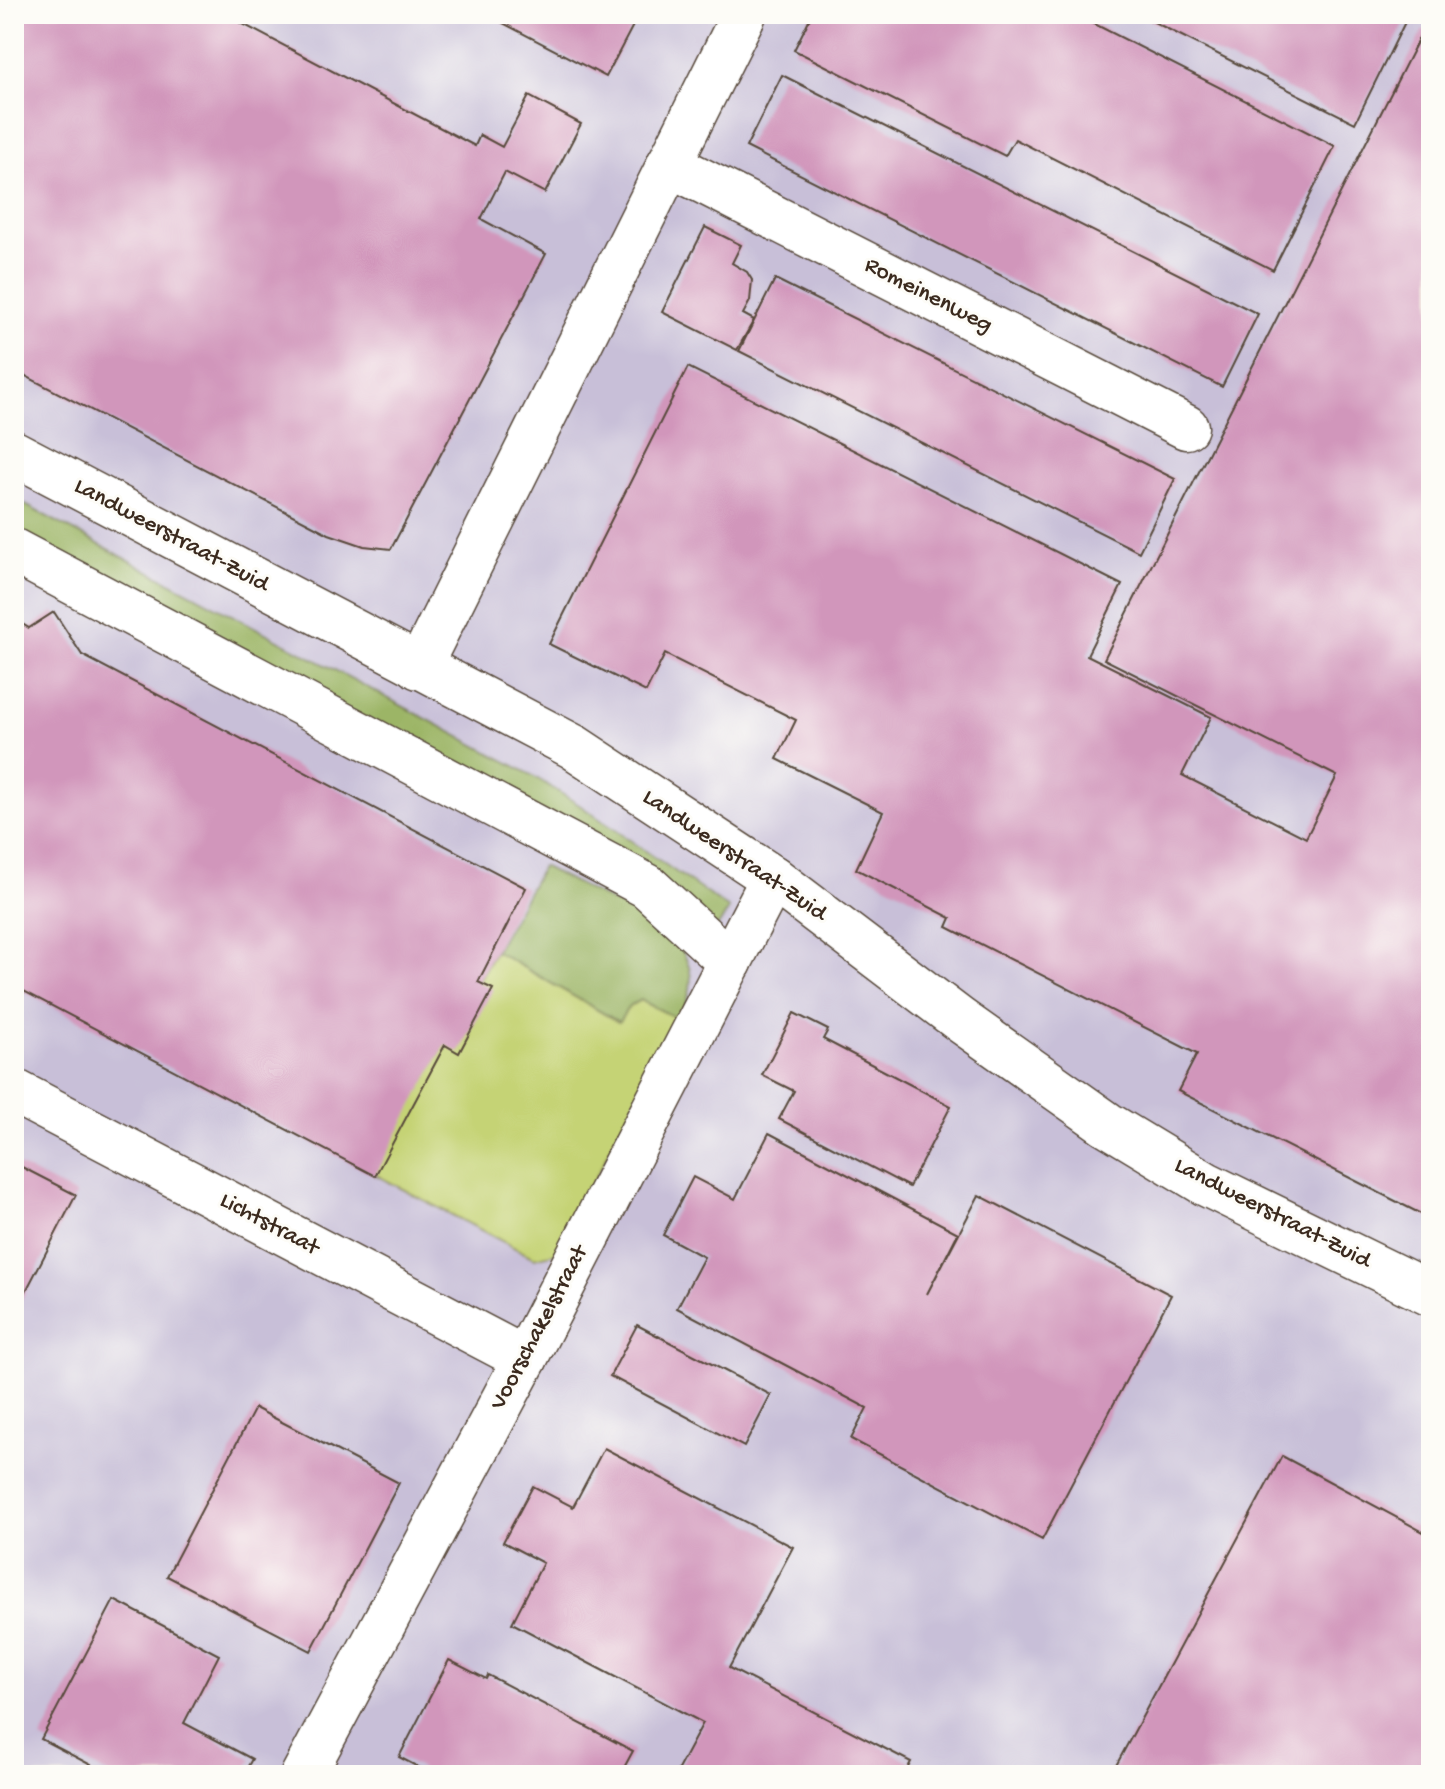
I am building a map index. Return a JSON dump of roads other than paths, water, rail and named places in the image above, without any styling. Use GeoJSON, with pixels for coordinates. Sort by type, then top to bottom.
{"type":"FeatureCollection","features":[{"type":"Feature","properties":{"kind":"street"},"geometry":{"type":"LineString","coordinates":[[419,667],[744,14]]}},
{"type":"Feature","properties":{"kind":"street","name":"Romeinenweg"},"geometry":{"type":"LineString","coordinates":[[669,164],[1186,427]]}},
{"type":"Feature","properties":{"kind":"street","name":"Landweerstraat-Zuid"},"geometry":{"type":"LineString","coordinates":[[14,453],[574,747],[773,878],[960,1020],[1107,1124],[1206,1184],[1431,1294]]}},
{"type":"Feature","properties":{"kind":"street"},"geometry":{"type":"LineString","coordinates":[[14,551],[647,886],[730,962]]}},
{"type":"Feature","properties":{"kind":"street","name":"Voorschakelstraat"},"geometry":{"type":"LineString","coordinates":[[303,1775],[525,1359],[773,878]]}},
{"type":"Feature","properties":{"kind":"street","name":"Lichtstraat"},"geometry":{"type":"LineString","coordinates":[[14,1091],[525,1359]]}}]}
